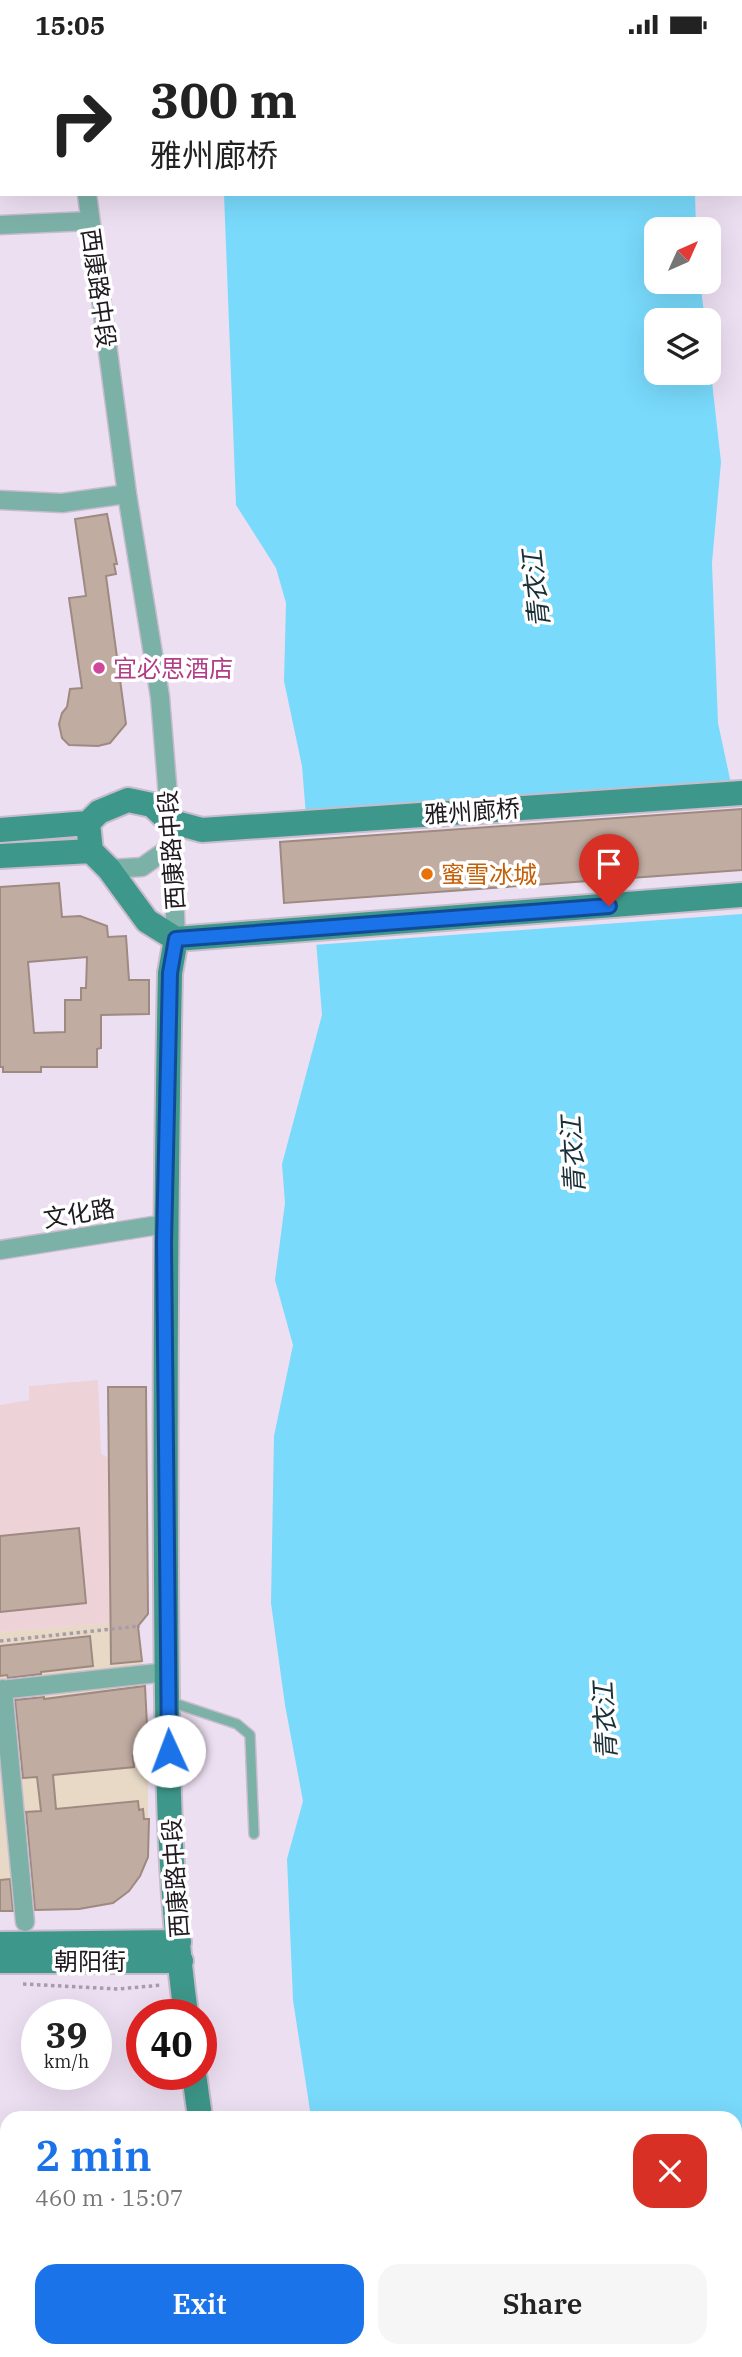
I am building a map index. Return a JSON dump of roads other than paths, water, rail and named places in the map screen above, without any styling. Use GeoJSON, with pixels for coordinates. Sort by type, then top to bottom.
{"type":"FeatureCollection","features":[{"type":"Feature","properties":{"kind":"main road","name":"雅州廊桥"},"geometry":{"type":"LineString","coordinates":[[169,821],[202,830],[742,793]]}},
{"type":"Feature","properties":{"kind":"main road"},"geometry":{"type":"LineString","coordinates":[[0,830],[88,823],[99,812],[128,800],[152,805],[169,821]]}},
{"type":"Feature","properties":{"kind":"main road"},"geometry":{"type":"LineString","coordinates":[[88,823],[91,851],[109,869],[148,921],[176,939],[742,895]]}},
{"type":"Feature","properties":{"kind":"main road"},"geometry":{"type":"LineString","coordinates":[[0,856],[91,851]]}},
{"type":"Feature","properties":{"kind":"main road","name":"西康路中段"},"geometry":{"type":"LineString","coordinates":[[176,939],[170,973],[165,1224],[167,1701],[171,1856],[185,1999]]}},
{"type":"Feature","properties":{"kind":"main road","name":"朝阳街"},"geometry":{"type":"LineString","coordinates":[[0,1944],[180,1951]]}},
{"type":"Feature","properties":{"kind":"main road","name":"朝阳街"},"geometry":{"type":"LineString","coordinates":[[0,1961],[180,1951]]}},
{"type":"Feature","properties":{"kind":"main road"},"geometry":{"type":"LineString","coordinates":[[196,2090],[199,2111]]}},
{"type":"Feature","properties":{"kind":"street","name":"西康路中段"},"geometry":{"type":"LineString","coordinates":[[87,196],[127,494],[160,697],[172,846],[176,939]]}},
{"type":"Feature","properties":{"kind":"street"},"geometry":{"type":"LineString","coordinates":[[0,225],[90,221]]}},
{"type":"Feature","properties":{"kind":"street"},"geometry":{"type":"LineString","coordinates":[[0,500],[62,503],[127,494]]}},
{"type":"Feature","properties":{"kind":"street"},"geometry":{"type":"LineString","coordinates":[[109,869],[142,867],[172,846]]}},
{"type":"Feature","properties":{"kind":"street","name":"文化路"},"geometry":{"type":"LineString","coordinates":[[0,1251],[165,1224]]}},
{"type":"Feature","properties":{"kind":"street"},"geometry":{"type":"LineString","coordinates":[[25,1922],[7,1800],[2,1689],[167,1672]]}},
{"type":"Feature","properties":{"kind":"lane"},"geometry":{"type":"LineString","coordinates":[[167,1701],[237,1724],[250,1735],[254,1834]]}},
{"type":"Feature","properties":{"kind":"water","name":"青衣江"},"geometry":{"type":"Polygon","coordinates":[[[224,196],[695,196],[696,217],[644,217],[644,294],[702,294],[703,308],[644,308],[644,385],[712,385],[721,462],[712,563],[718,723],[742,835],[742,2111],[310,2111],[293,2000],[287,1859],[303,1801],[285,1705],[271,1603],[274,1436],[293,1345],[275,1280],[285,1203],[282,1164],[322,1015],[302,766],[284,681],[286,603],[276,568],[236,505],[224,196]]]}},
{"type":"Feature","properties":{"kind":"place","name":"宜必思酒店"},"geometry":{"type":"Point","coordinates":[99,668]}},
{"type":"Feature","properties":{"kind":"place","name":"蜜雪冰城"},"geometry":{"type":"Point","coordinates":[427,874]}}]}
